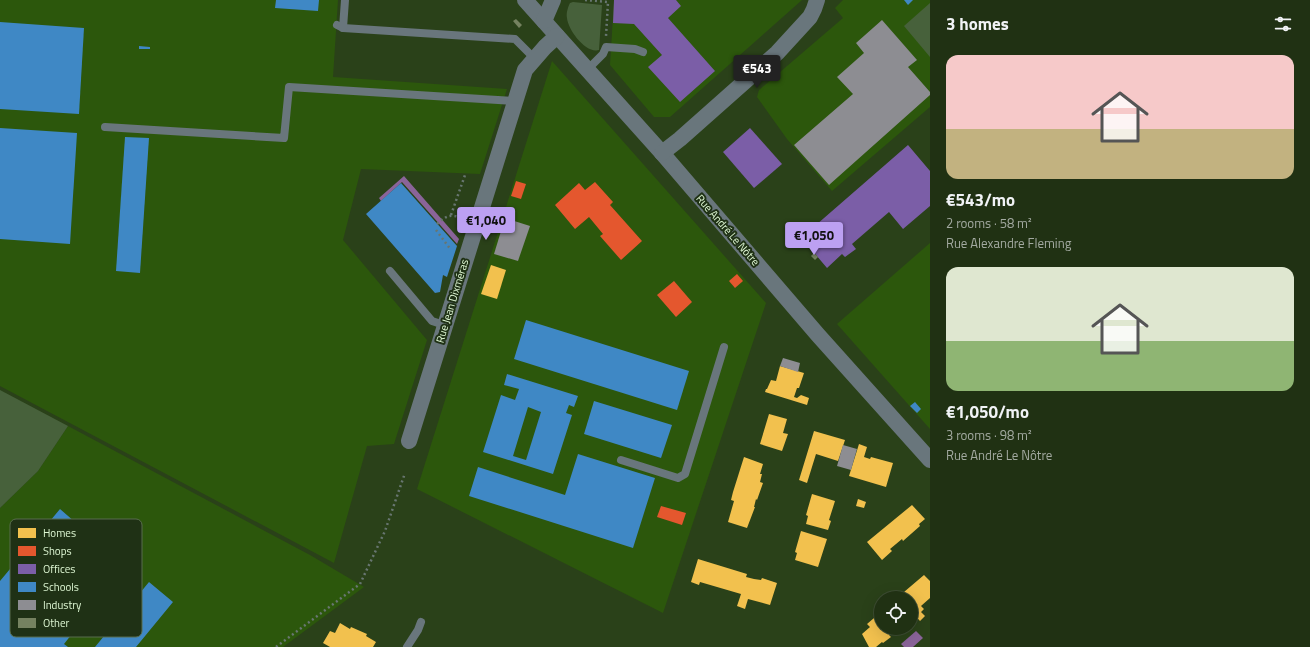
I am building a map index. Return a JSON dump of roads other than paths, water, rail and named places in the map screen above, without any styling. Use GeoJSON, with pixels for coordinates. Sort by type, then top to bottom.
{"type":"FeatureCollection","features":[{"type":"Feature","properties":{"kind":"street","name":"Rue André Le Nôtre"},"geometry":{"type":"LineString","coordinates":[[525,0],[662,153],[818,335],[930,460]]}},
{"type":"Feature","properties":{"kind":"street"},"geometry":{"type":"LineString","coordinates":[[544,21],[554,0]]}},
{"type":"Feature","properties":{"kind":"street"},"geometry":{"type":"LineString","coordinates":[[662,153],[680,139],[777,53],[810,17],[817,0]]}},
{"type":"Feature","properties":{"kind":"street","name":"Rue Jean Dixméras"},"geometry":{"type":"LineString","coordinates":[[409,440],[525,70],[549,42],[557,36]]}},
{"type":"Feature","properties":{"kind":"lane"},"geometry":{"type":"LineString","coordinates":[[345,0],[340,27],[515,39],[535,59]]}},
{"type":"Feature","properties":{"kind":"lane"},"geometry":{"type":"LineString","coordinates":[[587,70],[603,54],[606,47],[635,49],[643,52]]}},
{"type":"Feature","properties":{"kind":"lane"},"geometry":{"type":"LineString","coordinates":[[105,127],[284,138],[290,87],[515,101]]}},
{"type":"Feature","properties":{"kind":"lane"},"geometry":{"type":"LineString","coordinates":[[390,271],[432,321],[444,325]]}},
{"type":"Feature","properties":{"kind":"lane"},"geometry":{"type":"LineString","coordinates":[[621,460],[678,478],[685,474],[724,347]]}},
{"type":"Feature","properties":{"kind":"lane"},"geometry":{"type":"LineString","coordinates":[[407,647],[418,630],[421,622]]}}]}
